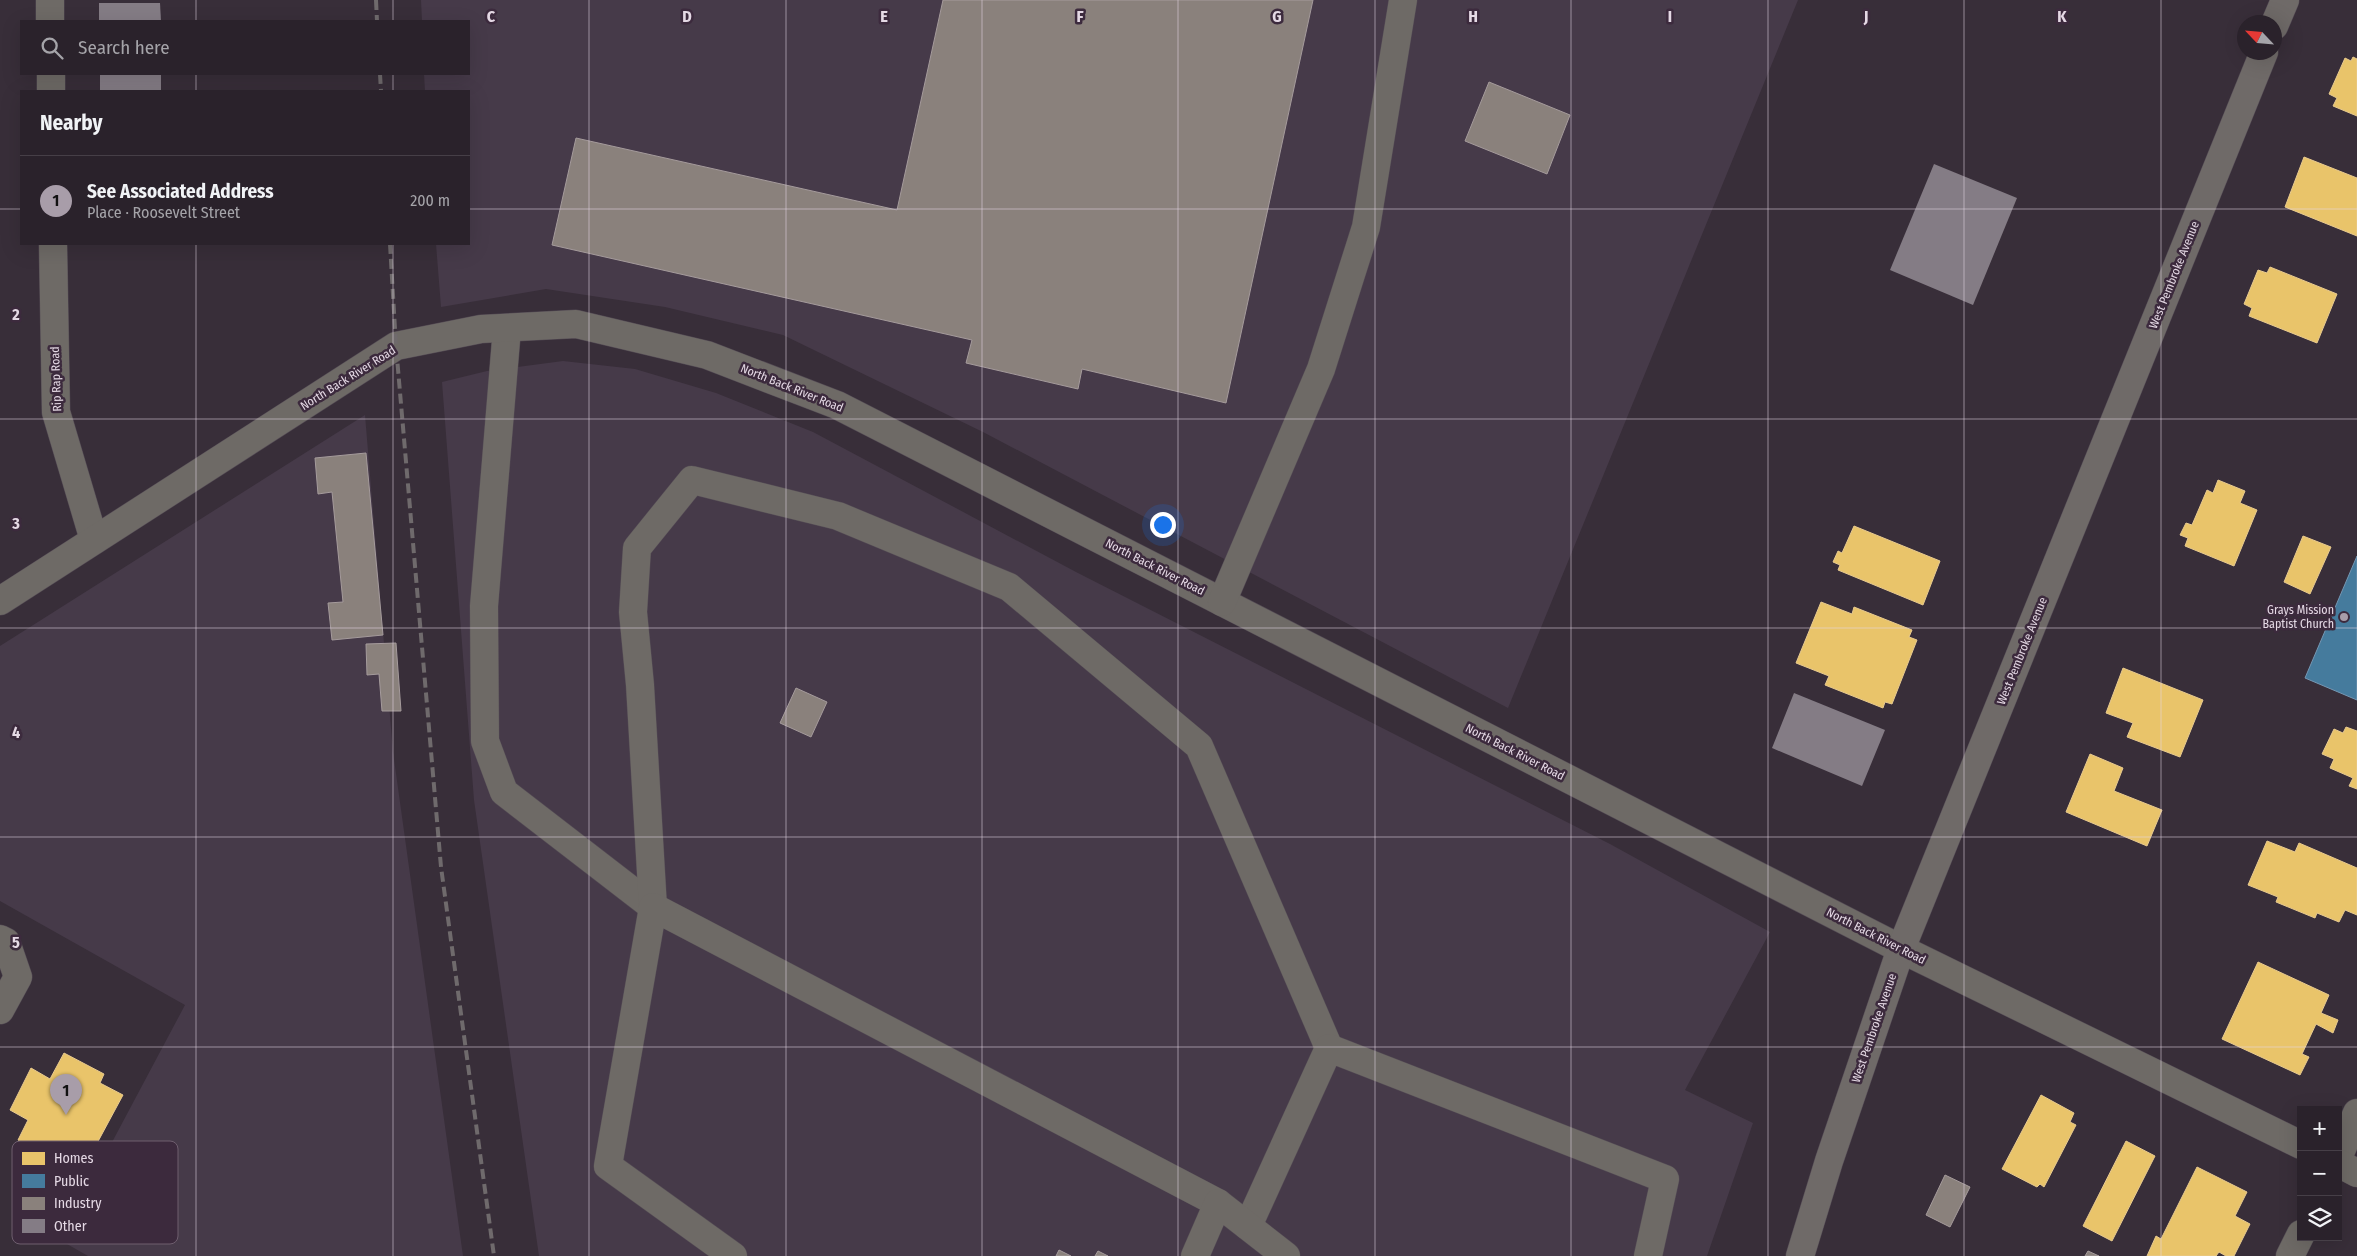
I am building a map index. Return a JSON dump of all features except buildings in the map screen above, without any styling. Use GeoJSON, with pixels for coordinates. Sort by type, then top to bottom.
{"type":"FeatureCollection","features":[{"type":"Feature","properties":{"kind":"main road"},"geometry":{"type":"LineString","coordinates":[[2279,15],[2285,0]]}},
{"type":"Feature","properties":{"kind":"main road","name":"West Pembroke Avenue"},"geometry":{"type":"LineString","coordinates":[[1800,1256],[1829,1161],[1901,948],[2261,60]]}},
{"type":"Feature","properties":{"kind":"street"},"geometry":{"type":"LineString","coordinates":[[50,0],[50,20]]}},
{"type":"Feature","properties":{"kind":"street"},"geometry":{"type":"LineString","coordinates":[[1222,602],[1321,369],[1366,227],[1403,0]]}},
{"type":"Feature","properties":{"kind":"street"},"geometry":{"type":"LineString","coordinates":[[51,75],[51,90]]}},
{"type":"Feature","properties":{"kind":"street","name":"Rip Rap Road"},"geometry":{"type":"LineString","coordinates":[[53,245],[56,412],[94,540]]}},
{"type":"Feature","properties":{"kind":"street","name":"North Back River Road"},"geometry":{"type":"LineString","coordinates":[[0,601],[396,346],[481,329],[576,324],[707,355],[837,405],[1901,948],[2297,1143]]}},
{"type":"Feature","properties":{"kind":"street"},"geometry":{"type":"LineString","coordinates":[[507,328],[484,606],[485,741],[504,792],[653,907],[1218,1203],[1286,1256]]}},
{"type":"Feature","properties":{"kind":"street"},"geometry":{"type":"LineString","coordinates":[[733,1256],[608,1166],[653,907],[640,685],[633,612],[637,548],[692,480],[838,516],[1009,587],[1199,746],[1330,1048],[1665,1179],[1648,1256]]}},
{"type":"Feature","properties":{"kind":"street"},"geometry":{"type":"LineString","coordinates":[[0,939],[6,942],[18,977],[0,1010]]}},
{"type":"Feature","properties":{"kind":"street"},"geometry":{"type":"LineString","coordinates":[[1248,1226],[1330,1048]]}},
{"type":"Feature","properties":{"kind":"street"},"geometry":{"type":"LineString","coordinates":[[2341,1151],[2357,1114]]}},
{"type":"Feature","properties":{"kind":"street"},"geometry":{"type":"LineString","coordinates":[[2342,1165],[2357,1173]]}},
{"type":"Feature","properties":{"kind":"street"},"geometry":{"type":"LineString","coordinates":[[1195,1256],[1218,1203]]}},
{"type":"Feature","properties":{"kind":"street"},"geometry":{"type":"LineString","coordinates":[[2290,1256],[2298,1241]]}},
{"type":"Feature","properties":{"kind":"shaded area"},"geometry":{"type":"Polygon","coordinates":[[[421,0],[1798,0],[1508,708],[983,432],[783,335],[665,307],[546,289],[441,307],[436,245],[470,245],[470,90],[425,90],[424,75],[470,75],[470,20],[422,20],[421,0]]]}},
{"type":"Feature","properties":{"kind":"shaded area"},"geometry":{"type":"Polygon","coordinates":[[[563,361],[635,369],[716,393],[813,432],[1076,572],[1610,844],[1770,932],[1685,1090],[1753,1123],[1707,1256],[539,1256],[474,800],[442,382],[487,371],[563,361]]]}},
{"type":"Feature","properties":{"kind":"shaded area"},"geometry":{"type":"Polygon","coordinates":[[[365,415],[393,752],[463,1256],[88,1256],[67,1244],[178,1244],[178,1141],[113,1141],[185,1005],[0,901],[0,646],[365,415]]]}},
{"type":"Feature","properties":{"kind":"railway"},"geometry":{"type":"LineString","coordinates":[[376,0],[377,20]]}},
{"type":"Feature","properties":{"kind":"railway"},"geometry":{"type":"LineString","coordinates":[[380,75],[381,90]]}},
{"type":"Feature","properties":{"kind":"railway"},"geometry":{"type":"LineString","coordinates":[[390,245],[396,346],[441,867],[494,1256]]}},
{"type":"Feature","properties":{"kind":"place","name":"Grays Mission Baptist Church"},"geometry":{"type":"Point","coordinates":[2344,617]}},
{"type":"Feature","properties":{"kind":"place","name":"See Associated Address"},"geometry":{"type":"Point","coordinates":[66,1115]}}]}
